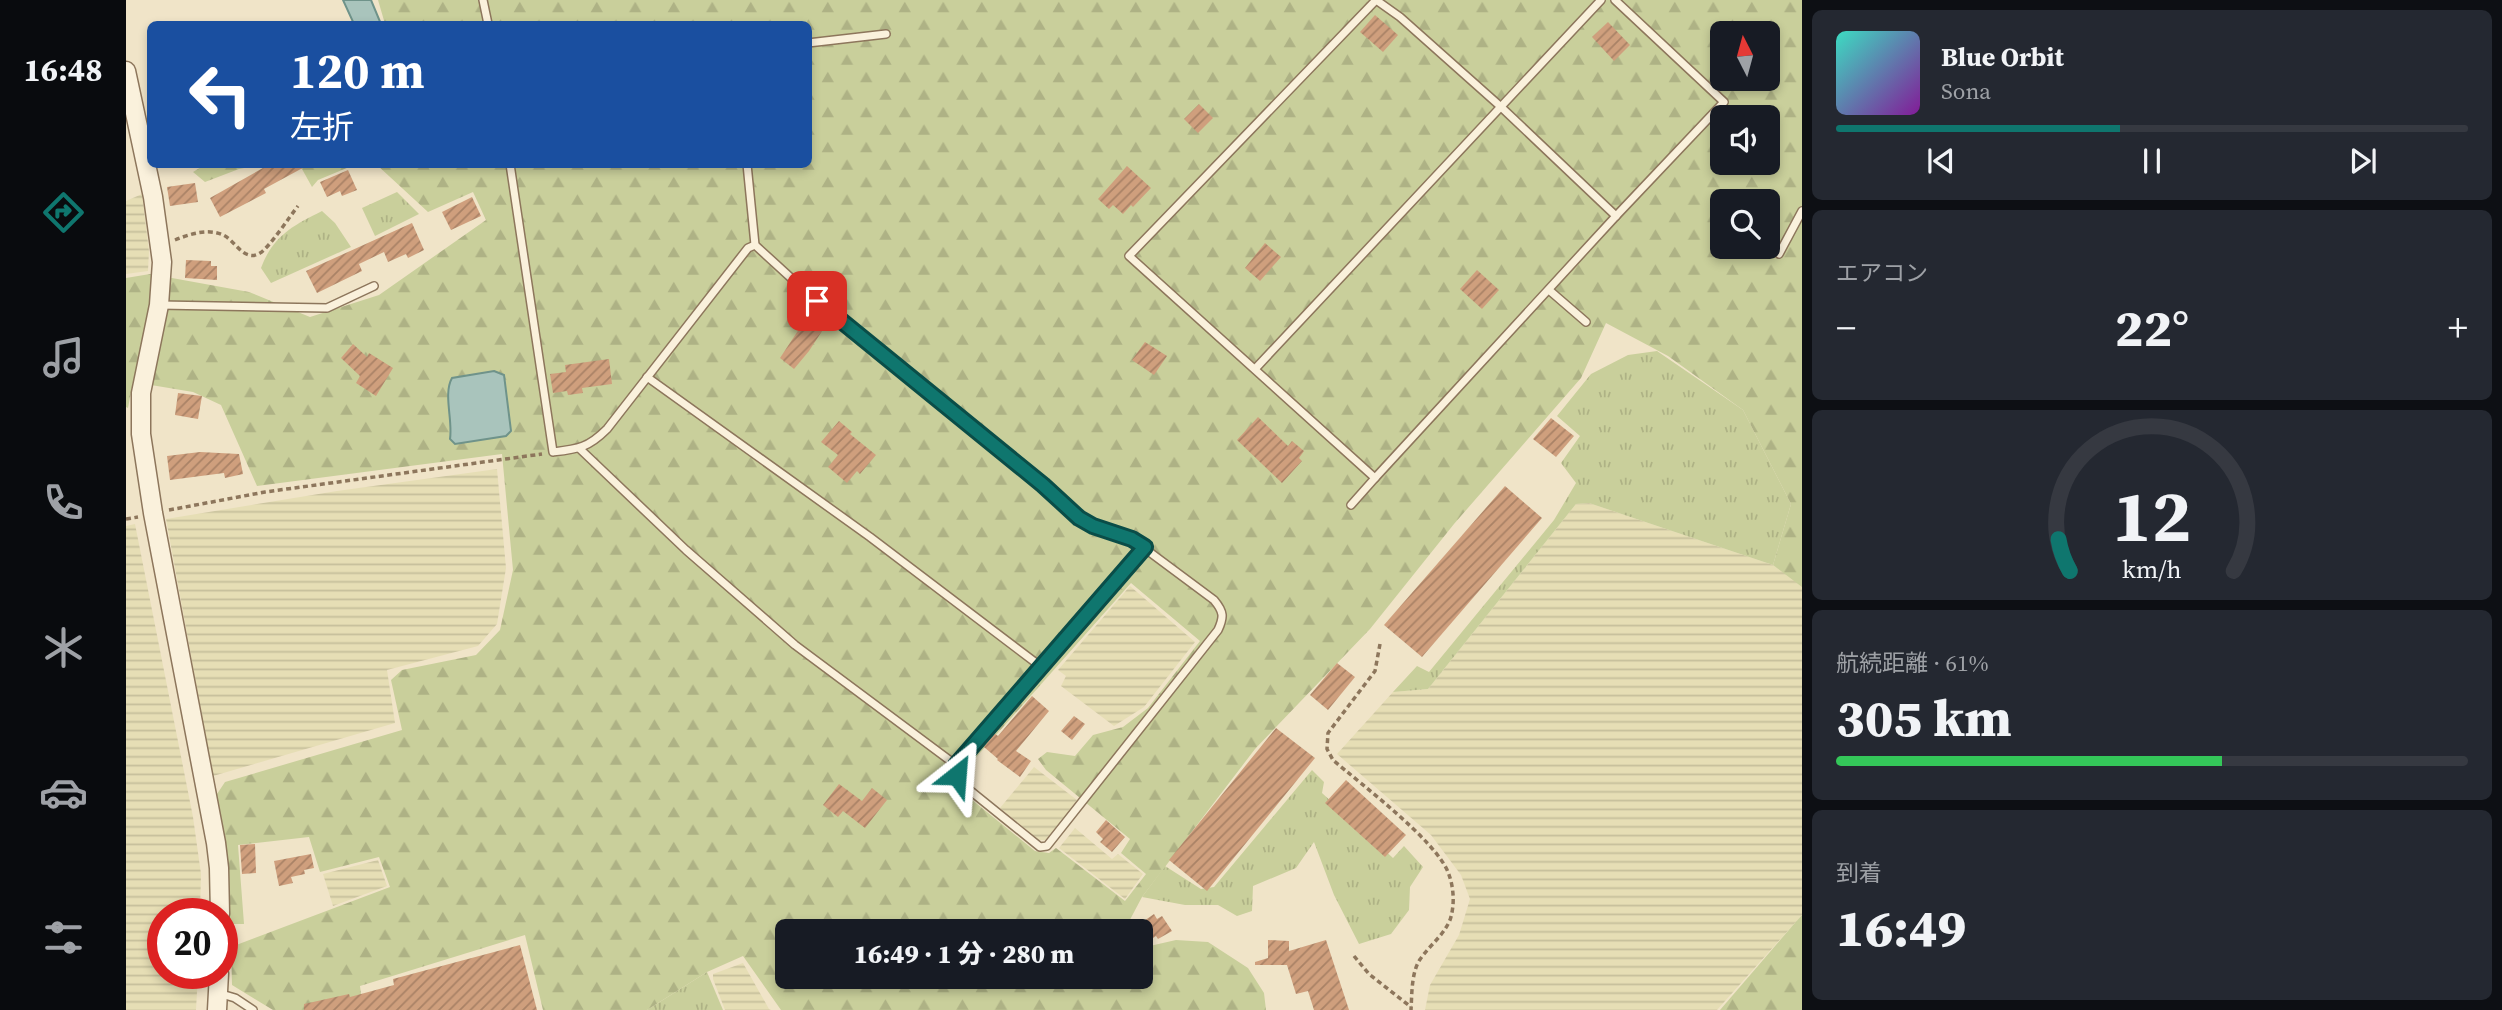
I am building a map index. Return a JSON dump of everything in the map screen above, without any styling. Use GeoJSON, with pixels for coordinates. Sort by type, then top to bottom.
{"type":"FeatureCollection","features":[{"type":"Feature","properties":{"kind":"street"},"geometry":{"type":"LineString","coordinates":[[126,71],[153,197],[163,279],[141,394],[141,434],[153,513],[216,843],[219,898]]}},
{"type":"Feature","properties":{"kind":"lane"},"geometry":{"type":"LineString","coordinates":[[483,0],[487,21]]}},
{"type":"Feature","properties":{"kind":"lane"},"geometry":{"type":"LineString","coordinates":[[1374,478],[1129,256],[1376,0],[1400,17],[1500,106],[1616,216]]}},
{"type":"Feature","properties":{"kind":"lane"},"geometry":{"type":"LineString","coordinates":[[1255,369],[1601,0]]}},
{"type":"Feature","properties":{"kind":"lane"},"geometry":{"type":"LineString","coordinates":[[1351,505],[1724,102],[1615,0]]}},
{"type":"Feature","properties":{"kind":"lane"},"geometry":{"type":"LineString","coordinates":[[812,43],[886,34]]}},
{"type":"Feature","properties":{"kind":"lane"},"geometry":{"type":"LineString","coordinates":[[511,168],[553,452],[580,449],[594,443],[748,248],[755,245]]}},
{"type":"Feature","properties":{"kind":"lane"},"geometry":{"type":"LineString","coordinates":[[747,168],[755,245],[837,320],[1043,485],[1079,518],[1145,547],[1214,600],[1223,611],[1223,619],[1217,630],[1048,846],[1040,846],[962,784],[956,765],[1145,547]]}},
{"type":"Feature","properties":{"kind":"lane"},"geometry":{"type":"LineString","coordinates":[[1780,252],[1802,211]]}},
{"type":"Feature","properties":{"kind":"lane"},"geometry":{"type":"LineString","coordinates":[[159,305],[327,308],[374,286]]}},
{"type":"Feature","properties":{"kind":"lane"},"geometry":{"type":"LineString","coordinates":[[1549,290],[1586,323]]}},
{"type":"Feature","properties":{"kind":"lane"},"geometry":{"type":"LineString","coordinates":[[647,377],[870,537],[1040,666]]}},
{"type":"Feature","properties":{"kind":"lane"},"geometry":{"type":"LineString","coordinates":[[580,449],[686,550],[795,645],[956,765]]}},
{"type":"Feature","properties":{"kind":"lane"},"geometry":{"type":"LineString","coordinates":[[217,1001],[235,998],[253,1010]]}},
{"type":"Feature","properties":{"kind":"path"},"geometry":{"type":"LineString","coordinates":[[160,245],[191,233],[207,232],[224,235],[250,256],[260,253],[298,206]]}},
{"type":"Feature","properties":{"kind":"path"},"geometry":{"type":"LineString","coordinates":[[153,513],[265,492],[553,452]]}},
{"type":"Feature","properties":{"kind":"path"},"geometry":{"type":"LineString","coordinates":[[1380,644],[1376,671],[1328,733],[1327,749],[1333,760],[1419,835],[1447,870],[1454,892],[1451,918],[1441,938],[1419,960],[1412,986],[1411,1009]]}},
{"type":"Feature","properties":{"kind":"path"},"geometry":{"type":"LineString","coordinates":[[1354,956],[1369,974],[1411,1009]]}},
{"type":"Feature","properties":{"kind":"shaded area"},"geometry":{"type":"Polygon","coordinates":[[[142,194],[149,251],[148,271],[126,274],[126,201],[142,194]]]}},
{"type":"Feature","properties":{"kind":"shaded area"},"geometry":{"type":"Polygon","coordinates":[[[497,469],[506,568],[497,624],[478,646],[387,670],[395,723],[213,776],[166,519],[337,491],[497,469]]]}},
{"type":"Feature","properties":{"kind":"shaded area"},"geometry":{"type":"Polygon","coordinates":[[[1589,503],[1773,565],[1796,579],[1802,586],[1802,915],[1717,1010],[1425,1010],[1430,985],[1459,935],[1470,899],[1461,875],[1431,835],[1337,754],[1393,692],[1428,689],[1576,504],[1589,503]]]}},
{"type":"Feature","properties":{"kind":"shaded area"},"geometry":{"type":"Polygon","coordinates":[[[135,524],[193,817],[201,874],[200,898],[147,898],[147,989],[197,989],[196,1010],[126,1010],[126,526],[135,524]]]}},
{"type":"Feature","properties":{"kind":"shaded area"},"geometry":{"type":"Polygon","coordinates":[[[1130,586],[1195,642],[1144,707],[1114,726],[1061,686],[1066,676],[1058,670],[1130,586]]]}},
{"type":"Feature","properties":{"kind":"shaded area"},"geometry":{"type":"Polygon","coordinates":[[[1034,767],[1077,800],[1046,840],[1039,840],[1000,808],[1034,767]]]}},
{"type":"Feature","properties":{"kind":"shaded area"},"geometry":{"type":"Polygon","coordinates":[[[1075,828],[1112,859],[1118,854],[1143,874],[1125,899],[1059,848],[1075,828]]]}},
{"type":"Feature","properties":{"kind":"shaded area"},"geometry":{"type":"Polygon","coordinates":[[[378,860],[387,886],[333,906],[323,874],[378,860]]]}},
{"type":"Feature","properties":{"kind":"shaded area"},"geometry":{"type":"Polygon","coordinates":[[[743,963],[771,1010],[725,1010],[713,974],[743,963]]]}},
{"type":"Feature","properties":{"kind":"green space"},"geometry":{"type":"Polygon","coordinates":[[[378,0],[1802,0],[1802,587],[1773,565],[1791,504],[1743,410],[1668,356],[1606,323],[1581,378],[1454,524],[1370,629],[1255,749],[1142,897],[1130,919],[775,919],[775,989],[1153,989],[1153,945],[1176,940],[1208,942],[1248,968],[1264,993],[1266,1010],[781,1010],[743,956],[707,972],[647,1010],[543,1010],[525,935],[360,986],[363,1010],[273,1010],[238,989],[238,944],[390,887],[379,857],[320,872],[309,837],[238,845],[244,924],[238,924],[238,898],[226,898],[215,797],[225,782],[402,730],[391,680],[402,670],[476,655],[500,630],[513,570],[502,454],[257,486],[221,405],[193,392],[133,382],[128,408],[126,407],[126,278],[150,274],[249,292],[310,317],[379,295],[486,220],[473,192],[428,212],[380,168],[812,168],[812,21],[384,21],[378,0]],[[493,371],[452,378],[448,400],[450,439],[455,444],[506,436],[511,431],[503,375],[493,371]],[[1131,583],[963,772],[966,795],[1035,851],[1049,853],[1056,848],[1125,901],[1146,874],[1121,853],[1130,839],[1046,770],[1038,759],[1047,752],[1075,756],[1093,735],[1123,727],[1148,708],[1200,641],[1131,583]]]}},
{"type":"Feature","properties":{"kind":"green space"},"geometry":{"type":"Polygon","coordinates":[[[200,168],[244,168],[205,182],[193,172],[200,168]]]}},
{"type":"Feature","properties":{"kind":"green space"},"geometry":{"type":"Polygon","coordinates":[[[300,168],[347,168],[318,180],[312,187],[300,168]]]}},
{"type":"Feature","properties":{"kind":"green space"},"geometry":{"type":"Polygon","coordinates":[[[397,192],[419,214],[375,236],[362,208],[397,192]]]}},
{"type":"Feature","properties":{"kind":"green space"},"geometry":{"type":"Polygon","coordinates":[[[322,211],[335,223],[351,247],[271,283],[261,268],[271,248],[293,227],[322,211]]]}},
{"type":"Feature","properties":{"kind":"green space"},"geometry":{"type":"Polygon","coordinates":[[[1657,351],[1743,410],[1791,504],[1773,565],[1589,503],[1576,504],[1428,689],[1393,692],[1417,666],[1429,672],[1554,520],[1576,483],[1561,463],[1580,436],[1557,416],[1591,374],[1628,355],[1657,351]]]}},
{"type":"Feature","properties":{"kind":"green space"},"geometry":{"type":"Polygon","coordinates":[[[1312,770],[1324,782],[1322,793],[1393,858],[1404,846],[1423,867],[1410,887],[1409,910],[1391,934],[1359,944],[1334,895],[1314,842],[1296,868],[1253,886],[1252,911],[1237,916],[1218,905],[1185,905],[1142,897],[1165,866],[1201,889],[1214,887],[1312,770]]]}},
{"type":"Feature","properties":{"kind":"green space"},"geometry":{"type":"Polygon","coordinates":[[[1802,915],[1802,1010],[1720,1010],[1794,924],[1802,915]]]}},
{"type":"Feature","properties":{"kind":"green space"},"geometry":{"type":"Polygon","coordinates":[[[707,972],[723,1010],[647,1010],[707,972]]]}},
{"type":"Feature","properties":{"kind":"water"},"geometry":{"type":"Polygon","coordinates":[[[343,0],[371,0],[380,21],[353,21],[343,0]]]}},
{"type":"Feature","properties":{"kind":"water"},"geometry":{"type":"Polygon","coordinates":[[[494,371],[504,375],[511,431],[506,436],[455,444],[450,439],[448,399],[452,378],[494,371]]]}},
{"type":"Feature","properties":{"kind":"building"},"geometry":{"type":"Polygon","coordinates":[[[1375,15],[1398,35],[1383,52],[1360,32],[1375,15]]]}},
{"type":"Feature","properties":{"kind":"building"},"geometry":{"type":"Polygon","coordinates":[[[1608,22],[1630,45],[1614,61],[1592,37],[1608,22]]]}},
{"type":"Feature","properties":{"kind":"building"},"geometry":{"type":"Polygon","coordinates":[[[1199,104],[1213,118],[1198,133],[1184,119],[1199,104]]]}},
{"type":"Feature","properties":{"kind":"building"},"geometry":{"type":"Polygon","coordinates":[[[1127,166],[1151,188],[1123,214],[1113,205],[1109,209],[1098,199],[1127,166]]]}},
{"type":"Feature","properties":{"kind":"building"},"geometry":{"type":"Polygon","coordinates":[[[263,168],[303,168],[264,189],[266,193],[220,217],[210,198],[263,168]]]}},
{"type":"Feature","properties":{"kind":"building"},"geometry":{"type":"Polygon","coordinates":[[[348,170],[357,190],[342,196],[340,191],[327,197],[320,182],[348,170]]]}},
{"type":"Feature","properties":{"kind":"building"},"geometry":{"type":"Polygon","coordinates":[[[195,183],[198,202],[170,206],[167,187],[195,183]]]}},
{"type":"Feature","properties":{"kind":"building"},"geometry":{"type":"Polygon","coordinates":[[[472,197],[481,216],[451,230],[442,212],[472,197]]]}},
{"type":"Feature","properties":{"kind":"building"},"geometry":{"type":"Polygon","coordinates":[[[412,223],[424,250],[408,258],[406,254],[388,262],[384,252],[359,264],[362,271],[317,293],[306,271],[412,223]]]}},
{"type":"Feature","properties":{"kind":"building"},"geometry":{"type":"Polygon","coordinates":[[[1265,243],[1281,257],[1260,281],[1245,268],[1265,243]]]}},
{"type":"Feature","properties":{"kind":"building"},"geometry":{"type":"Polygon","coordinates":[[[186,260],[211,261],[211,266],[217,266],[217,280],[185,278],[186,260]]]}},
{"type":"Feature","properties":{"kind":"building"},"geometry":{"type":"Polygon","coordinates":[[[1477,270],[1499,290],[1482,309],[1460,289],[1477,270]]]}},
{"type":"Feature","properties":{"kind":"building"},"geometry":{"type":"Polygon","coordinates":[[[809,314],[826,325],[794,369],[780,358],[809,314]]]}},
{"type":"Feature","properties":{"kind":"building"},"geometry":{"type":"Polygon","coordinates":[[[1145,342],[1167,356],[1154,375],[1132,360],[1145,342]]]}},
{"type":"Feature","properties":{"kind":"building"},"geometry":{"type":"Polygon","coordinates":[[[353,344],[367,357],[369,353],[393,368],[376,396],[356,383],[360,376],[341,358],[353,344]]]}},
{"type":"Feature","properties":{"kind":"building"},"geometry":{"type":"Polygon","coordinates":[[[609,359],[612,384],[582,388],[583,393],[553,393],[550,374],[566,372],[565,365],[609,359]]]}},
{"type":"Feature","properties":{"kind":"building"},"geometry":{"type":"Polygon","coordinates":[[[178,393],[202,396],[198,419],[175,415],[178,393]]]}},
{"type":"Feature","properties":{"kind":"building"},"geometry":{"type":"Polygon","coordinates":[[[1258,417],[1288,446],[1292,441],[1304,451],[1299,458],[1302,461],[1282,483],[1237,440],[1258,417]]]}},
{"type":"Feature","properties":{"kind":"building"},"geometry":{"type":"Polygon","coordinates":[[[1551,418],[1574,436],[1556,457],[1533,439],[1551,418]]]}},
{"type":"Feature","properties":{"kind":"building"},"geometry":{"type":"Polygon","coordinates":[[[839,421],[852,432],[850,434],[876,455],[860,474],[857,471],[847,483],[828,467],[838,455],[821,442],[839,421]]]}},
{"type":"Feature","properties":{"kind":"building"},"geometry":{"type":"Polygon","coordinates":[[[200,452],[239,454],[243,474],[225,478],[224,473],[170,480],[167,456],[200,452]]]}},
{"type":"Feature","properties":{"kind":"building"},"geometry":{"type":"Polygon","coordinates":[[[1505,486],[1542,518],[1422,657],[1384,625],[1505,486]]]}},
{"type":"Feature","properties":{"kind":"building"},"geometry":{"type":"Polygon","coordinates":[[[1337,663],[1355,677],[1328,710],[1310,695],[1337,663]]]}},
{"type":"Feature","properties":{"kind":"building"},"geometry":{"type":"Polygon","coordinates":[[[1032,696],[1049,711],[1016,751],[1031,761],[1020,777],[984,747],[994,733],[998,736],[1032,696]]]}},
{"type":"Feature","properties":{"kind":"building"},"geometry":{"type":"Polygon","coordinates":[[[1074,716],[1085,724],[1072,740],[1061,731],[1074,716]]]}},
{"type":"Feature","properties":{"kind":"building"},"geometry":{"type":"Polygon","coordinates":[[[1276,728],[1315,758],[1207,891],[1169,860],[1276,728]]]}},
{"type":"Feature","properties":{"kind":"building"},"geometry":{"type":"Polygon","coordinates":[[[1346,780],[1406,835],[1385,857],[1325,803],[1346,780]]]}},
{"type":"Feature","properties":{"kind":"building"},"geometry":{"type":"Polygon","coordinates":[[[839,784],[862,801],[872,788],[887,800],[865,828],[843,811],[838,817],[823,805],[839,784]]]}},
{"type":"Feature","properties":{"kind":"building"},"geometry":{"type":"Polygon","coordinates":[[[1106,820],[1125,837],[1112,852],[1100,842],[1103,839],[1096,832],[1106,820]]]}},
{"type":"Feature","properties":{"kind":"building"},"geometry":{"type":"Polygon","coordinates":[[[255,844],[256,873],[242,874],[240,845],[255,844]]]}},
{"type":"Feature","properties":{"kind":"building"},"geometry":{"type":"Polygon","coordinates":[[[311,854],[314,868],[304,870],[305,874],[291,877],[293,883],[279,886],[274,861],[311,854]]]}},
{"type":"Feature","properties":{"kind":"building"},"geometry":{"type":"Polygon","coordinates":[[[1154,914],[1157,919],[1162,916],[1172,931],[1158,939],[1156,936],[1153,938],[1153,919],[1147,919],[1154,914]]]}},
{"type":"Feature","properties":{"kind":"building"},"geometry":{"type":"Polygon","coordinates":[[[1268,940],[1289,941],[1289,951],[1326,940],[1349,1010],[1314,1010],[1308,991],[1296,994],[1287,965],[1255,965],[1255,962],[1268,958],[1268,940]]]}},
{"type":"Feature","properties":{"kind":"building"},"geometry":{"type":"Polygon","coordinates":[[[520,945],[537,1010],[304,1010],[304,1004],[349,994],[350,997],[394,985],[393,979],[520,945]]]}},
{"type":"Feature","properties":{"kind":"route"},"geometry":{"type":"LineString","coordinates":[[817,301],[837,320],[1043,485],[1079,518],[1145,547],[956,765],[957,775]]}}]}
